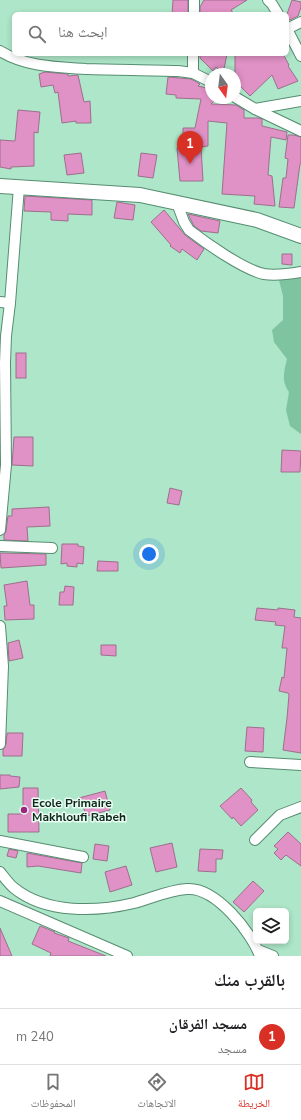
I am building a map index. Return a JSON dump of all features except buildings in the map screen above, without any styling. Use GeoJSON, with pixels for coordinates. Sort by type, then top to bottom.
{"type":"FeatureCollection","features":[{"type":"Feature","properties":{"kind":"main road"},"geometry":{"type":"LineString","coordinates":[[0,186],[140,195],[257,220],[301,236]]}},
{"type":"Feature","properties":{"kind":"street"},"geometry":{"type":"LineString","coordinates":[[194,0],[194,12]]}},
{"type":"Feature","properties":{"kind":"street"},"geometry":{"type":"LineString","coordinates":[[268,0],[277,12]]}},
{"type":"Feature","properties":{"kind":"street"},"geometry":{"type":"LineString","coordinates":[[289,28],[301,22]]}},
{"type":"Feature","properties":{"kind":"street"},"geometry":{"type":"LineString","coordinates":[[289,33],[301,56]]}},
{"type":"Feature","properties":{"kind":"street"},"geometry":{"type":"LineString","coordinates":[[0,52],[23,62],[47,67],[105,70],[178,71],[193,73],[205,79]]}},
{"type":"Feature","properties":{"kind":"street"},"geometry":{"type":"LineString","coordinates":[[193,56],[193,73]]}},
{"type":"Feature","properties":{"kind":"street"},"geometry":{"type":"LineString","coordinates":[[241,101],[301,131]]}},
{"type":"Feature","properties":{"kind":"street"},"geometry":{"type":"LineString","coordinates":[[255,109],[301,101]]}},
{"type":"Feature","properties":{"kind":"street"},"geometry":{"type":"LineString","coordinates":[[0,530],[6,465],[2,428],[2,363],[6,336],[5,302],[19,187]]}},
{"type":"Feature","properties":{"kind":"street"},"geometry":{"type":"LineString","coordinates":[[177,202],[184,222],[189,230],[243,266],[264,274],[276,275],[301,272]]}},
{"type":"Feature","properties":{"kind":"street"},"geometry":{"type":"LineString","coordinates":[[0,546],[52,548]]}},
{"type":"Feature","properties":{"kind":"street"},"geometry":{"type":"LineString","coordinates":[[0,626],[3,666],[0,744]]}},
{"type":"Feature","properties":{"kind":"street"},"geometry":{"type":"LineString","coordinates":[[250,762],[301,765]]}},
{"type":"Feature","properties":{"kind":"street"},"geometry":{"type":"LineString","coordinates":[[255,840],[280,815],[301,807]]}},
{"type":"Feature","properties":{"kind":"street"},"geometry":{"type":"LineString","coordinates":[[0,841],[83,858]]}},
{"type":"Feature","properties":{"kind":"street"},"geometry":{"type":"LineString","coordinates":[[0,872],[13,888],[39,902],[79,909],[113,907],[188,889],[204,892],[221,903],[241,924],[259,953],[273,956]]}},
{"type":"Feature","properties":{"kind":"street"},"geometry":{"type":"LineString","coordinates":[[13,888],[5,903],[127,956]]}},
{"type":"Feature","properties":{"kind":"green space"},"geometry":{"type":"Polygon","coordinates":[[[301,274],[301,434],[290,426],[286,410],[289,392],[286,388],[284,380],[287,359],[274,342],[272,330],[283,320],[283,296],[279,280],[285,276],[301,274]]]}},
{"type":"Feature","properties":{"kind":"place","name":"مسجد الفرقان"},"geometry":{"type":"Point","coordinates":[190,164]}},
{"type":"Feature","properties":{"kind":"place","name":"Ecole Primaire Makhloufi Rabeh"},"geometry":{"type":"Point","coordinates":[24,810]}}]}
